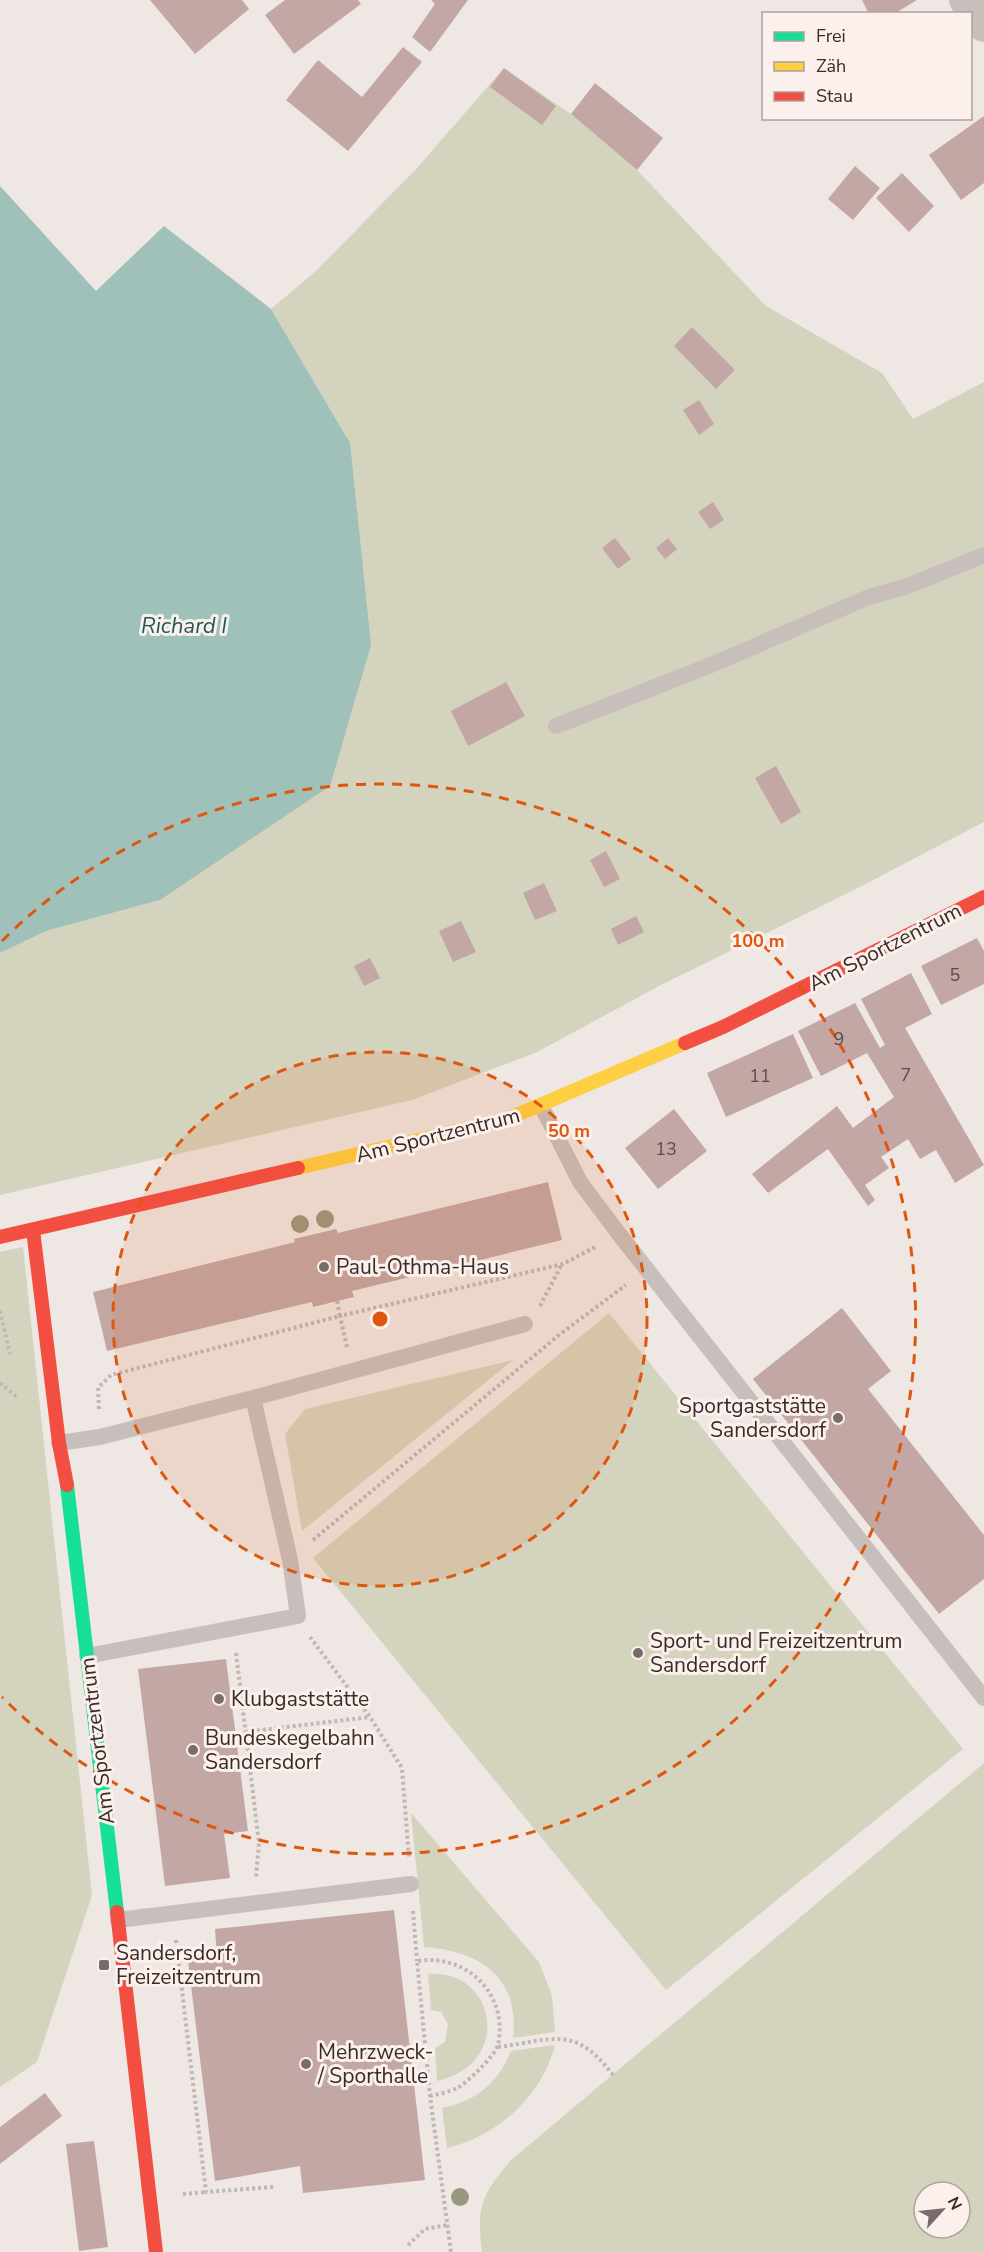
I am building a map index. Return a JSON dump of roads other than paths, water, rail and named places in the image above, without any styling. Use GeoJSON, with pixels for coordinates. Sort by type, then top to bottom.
{"type":"FeatureCollection","features":[{"type":"Feature","properties":{"kind":"street"},"geometry":{"type":"LineString","coordinates":[[965,0],[984,26]]}},
{"type":"Feature","properties":{"kind":"street","name":"Am Sportzentrum"},"geometry":{"type":"LineString","coordinates":[[0,1238],[468,1130],[542,1107],[723,1027],[984,897]]}},
{"type":"Feature","properties":{"kind":"street","name":"Am Sportzentrum"},"geometry":{"type":"LineString","coordinates":[[33,1230],[59,1443],[65,1468],[156,2252]]}},
{"type":"Feature","properties":{"kind":"lane"},"geometry":{"type":"LineString","coordinates":[[556,726],[711,665],[869,597],[908,586],[984,555]]}},
{"type":"Feature","properties":{"kind":"lane"},"geometry":{"type":"LineString","coordinates":[[542,1107],[580,1182],[984,1698]]}},
{"type":"Feature","properties":{"kind":"lane"},"geometry":{"type":"LineString","coordinates":[[59,1443],[100,1437],[353,1373],[525,1324]]}},
{"type":"Feature","properties":{"kind":"lane"},"geometry":{"type":"LineString","coordinates":[[87,1656],[298,1616],[290,1560],[253,1398]]}},
{"type":"Feature","properties":{"kind":"lane"},"geometry":{"type":"LineString","coordinates":[[118,1920],[411,1884]]}},
{"type":"Feature","properties":{"kind":"water","name":"Richard I"},"geometry":{"type":"Polygon","coordinates":[[[0,186],[96,291],[164,226],[271,309],[350,443],[371,645],[330,786],[160,900],[46,931],[0,953],[0,186]]]}},
{"type":"Feature","properties":{"kind":"place","name":"Paul-Othma-Haus"},"geometry":{"type":"Point","coordinates":[324,1267]}},
{"type":"Feature","properties":{"kind":"place","name":"Sportgaststätte Sandersdorf"},"geometry":{"type":"Point","coordinates":[838,1418]}},
{"type":"Feature","properties":{"kind":"place","name":"Sport- und Freizeitzentrum Sandersdorf"},"geometry":{"type":"Point","coordinates":[638,1653]}},
{"type":"Feature","properties":{"kind":"place","name":"Klubgaststätte"},"geometry":{"type":"Point","coordinates":[219,1699]}},
{"type":"Feature","properties":{"kind":"place","name":"Bundeskegelbahn Sandersdorf"},"geometry":{"type":"Point","coordinates":[193,1750]}},
{"type":"Feature","properties":{"kind":"place","name":"Sandersdorf, Freizeitzentrum"},"geometry":{"type":"Point","coordinates":[104,1965]}},
{"type":"Feature","properties":{"kind":"place","name":"Mehrzweck- / Sporthalle"},"geometry":{"type":"Point","coordinates":[306,2064]}}]}
